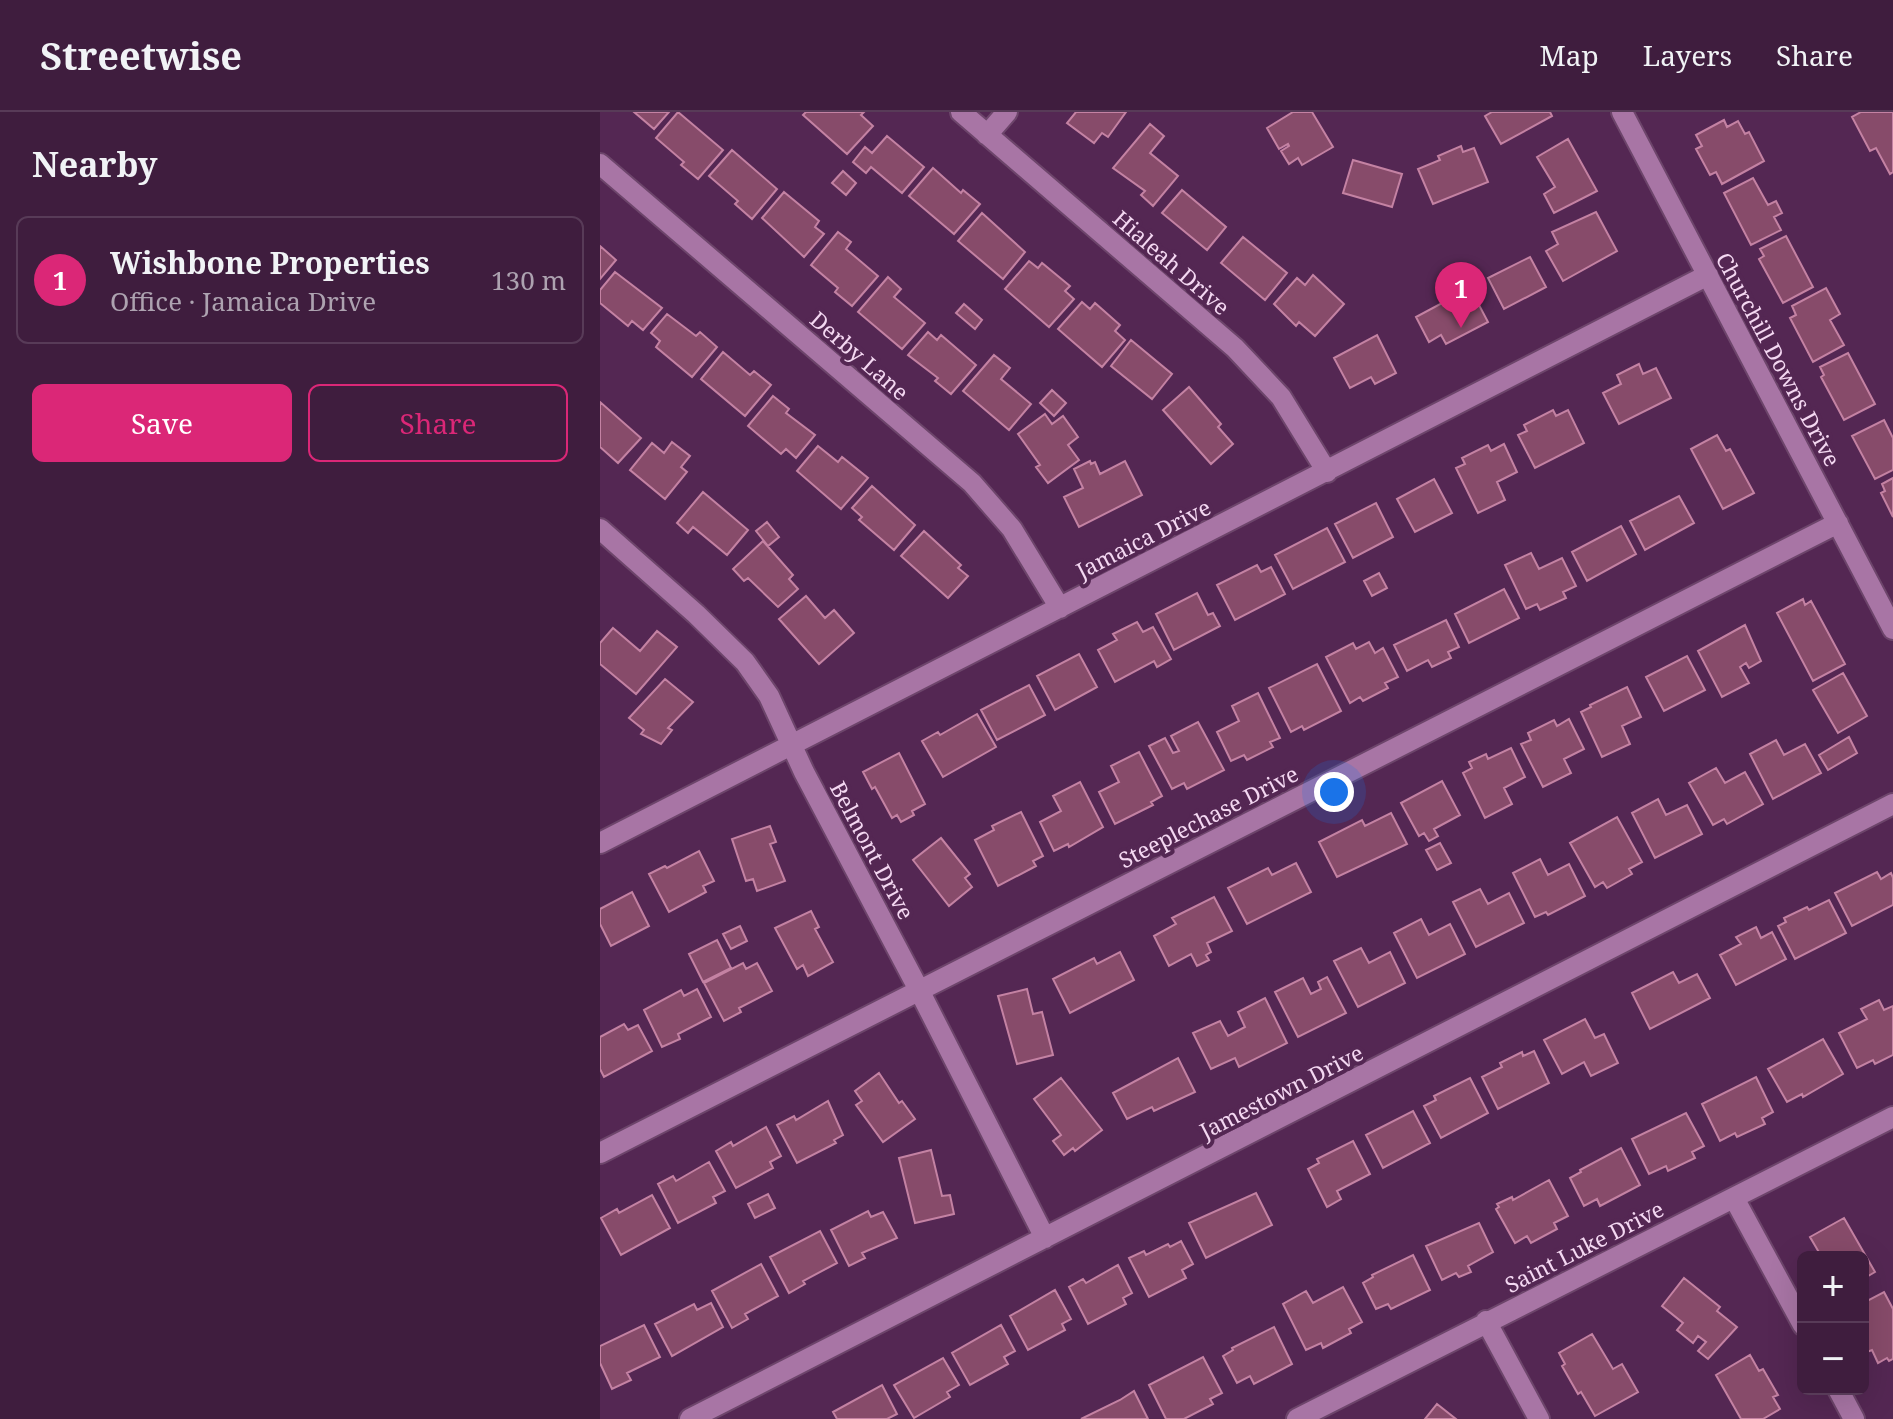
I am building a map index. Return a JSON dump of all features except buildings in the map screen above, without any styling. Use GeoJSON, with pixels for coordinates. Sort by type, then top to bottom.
{"type":"FeatureCollection","features":[{"type":"Feature","properties":{"kind":"street","name":"Hialeah Drive"},"geometry":{"type":"LineString","coordinates":[[961,112],[1235,348],[1281,397],[1327,472]]}},
{"type":"Feature","properties":{"kind":"street"},"geometry":{"type":"LineString","coordinates":[[987,135],[1007,112]]}},
{"type":"Feature","properties":{"kind":"street","name":"Churchill Downs Drive"},"geometry":{"type":"LineString","coordinates":[[1622,112],[1893,629]]}},
{"type":"Feature","properties":{"kind":"street","name":"Derby Lane"},"geometry":{"type":"LineString","coordinates":[[600,164],[972,483],[1012,529],[1060,608]]}},
{"type":"Feature","properties":{"kind":"street","name":"Jamaica Drive"},"geometry":{"type":"LineString","coordinates":[[600,843],[1708,275]]}},
{"type":"Feature","properties":{"kind":"street","name":"Steeplechase Drive"},"geometry":{"type":"LineString","coordinates":[[600,1153],[1838,523]]}},
{"type":"Feature","properties":{"kind":"street","name":"Belmont Drive"},"geometry":{"type":"LineString","coordinates":[[600,529],[745,662],[769,696],[1045,1238]]}},
{"type":"Feature","properties":{"kind":"street","name":"Jamestown Drive"},"geometry":{"type":"LineString","coordinates":[[690,1419],[1893,804]]}},
{"type":"Feature","properties":{"kind":"street","name":"Saint Luke Drive"},"geometry":{"type":"LineString","coordinates":[[1297,1419],[1893,1117]]}},
{"type":"Feature","properties":{"kind":"street"},"geometry":{"type":"LineString","coordinates":[[1734,1198],[1802,1323]]}},
{"type":"Feature","properties":{"kind":"street"},"geometry":{"type":"LineString","coordinates":[[1486,1321],[1539,1419]]}},
{"type":"Feature","properties":{"kind":"street"},"geometry":{"type":"LineString","coordinates":[[1841,1395],[1854,1419]]}},
{"type":"Feature","properties":{"kind":"place","name":"Wishbone Properties"},"geometry":{"type":"Point","coordinates":[1461,328]}}]}
